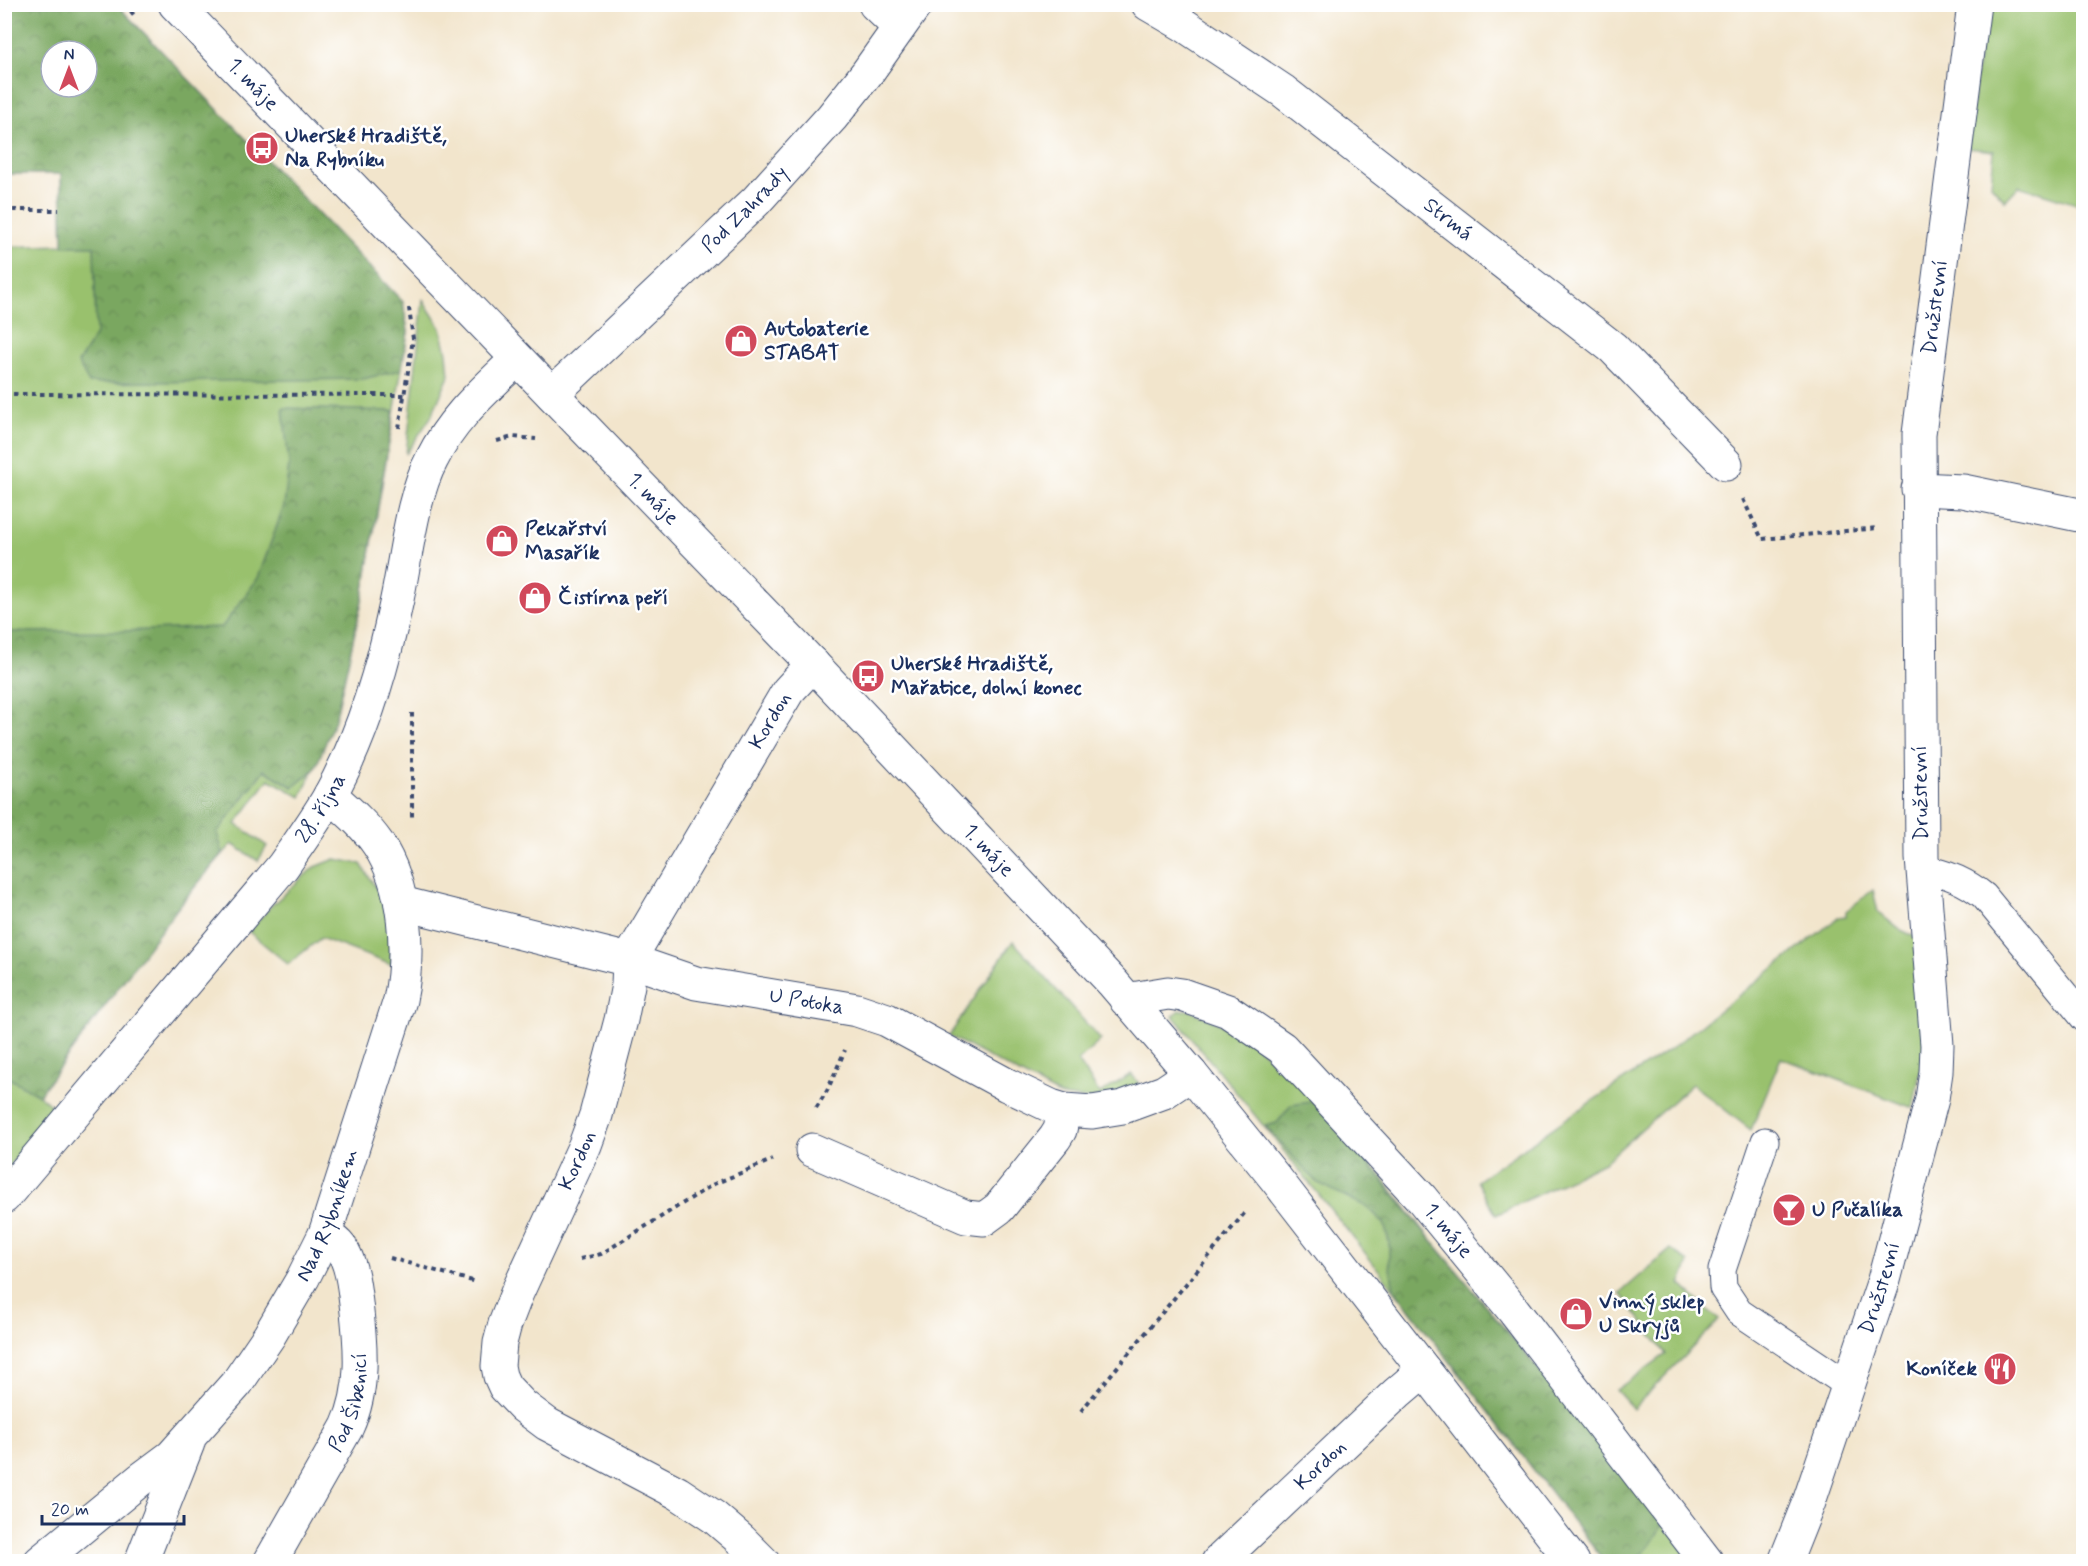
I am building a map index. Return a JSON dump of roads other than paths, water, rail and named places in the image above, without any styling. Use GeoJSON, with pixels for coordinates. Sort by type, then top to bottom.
{"type":"FeatureCollection","features":[{"type":"Feature","properties":{"kind":"street","name":"1. máje"},"geometry":{"type":"LineString","coordinates":[[174,4],[813,664],[1113,983],[1276,1179],[1573,1562]]}},
{"type":"Feature","properties":{"kind":"street"},"geometry":{"type":"LineString","coordinates":[[875,4],[907,16]]}},
{"type":"Feature","properties":{"kind":"street","name":"Strmá"},"geometry":{"type":"LineString","coordinates":[[1148,4],[1184,25],[1283,91],[1613,348],[1726,464]]}},
{"type":"Feature","properties":{"kind":"street","name":"Družstevní"},"geometry":{"type":"LineString","coordinates":[[1785,1562],[1809,1502],[1884,1280],[1932,1099],[1936,1072],[1937,1045],[1923,869],[1919,434],[1974,4]]}},
{"type":"Feature","properties":{"kind":"street","name":"Pod Zahrady"},"geometry":{"type":"LineString","coordinates":[[552,394],[756,201],[832,117],[867,73],[907,16]]}},
{"type":"Feature","properties":{"kind":"street","name":"28. října"},"geometry":{"type":"LineString","coordinates":[[4,1197],[284,866],[313,824],[352,750],[382,665],[419,492],[430,461],[457,418],[517,360]]}},
{"type":"Feature","properties":{"kind":"street"},"geometry":{"type":"LineString","coordinates":[[1918,489],[1963,491],[2084,516]]}},
{"type":"Feature","properties":{"kind":"street","name":"Kordon"},"geometry":{"type":"LineString","coordinates":[[763,1562],[714,1517],[678,1493],[547,1424],[523,1406],[505,1387],[498,1366],[500,1343],[517,1293],[585,1145],[596,1114],[621,1020],[628,985],[629,960],[788,691],[813,664]]}},
{"type":"Feature","properties":{"kind":"street","name":"Nad Rybníkem"},"geometry":{"type":"LineString","coordinates":[[40,1562],[172,1456],[190,1437],[237,1383],[269,1336],[303,1278],[332,1239],[400,1000],[405,976],[406,953],[399,896],[378,844],[355,817],[330,795]]}},
{"type":"Feature","properties":{"kind":"street","name":"U Potoka"},"geometry":{"type":"LineString","coordinates":[[399,896],[629,960],[696,983],[861,1012],[895,1024],[1007,1085],[1064,1110],[1092,1112],[1123,1107],[1164,1092],[1191,1074]]}},
{"type":"Feature","properties":{"kind":"street","name":"1. máje"},"geometry":{"type":"LineString","coordinates":[[1126,1000],[1168,993],[1182,994],[1228,1011],[1258,1029],[1282,1048],[1422,1199],[1486,1276],[1707,1562]]}},
{"type":"Feature","properties":{"kind":"street"},"geometry":{"type":"LineString","coordinates":[[812,1150],[966,1217],[984,1219],[999,1208],[1055,1138],[1060,1130],[1064,1110]]}},
{"type":"Feature","properties":{"kind":"street","name":"Pod Šibenicí"},"geometry":{"type":"LineString","coordinates":[[270,1562],[347,1427],[355,1404],[360,1374],[359,1330],[349,1266],[332,1239]]}},
{"type":"Feature","properties":{"kind":"street","name":"Kordon"},"geometry":{"type":"LineString","coordinates":[[1218,1562],[1424,1370]]}},
{"type":"Feature","properties":{"kind":"street"},"geometry":{"type":"LineString","coordinates":[[141,1562],[190,1437]]}},
{"type":"Feature","properties":{"kind":"lane"},"geometry":{"type":"LineString","coordinates":[[1923,869],[1942,872],[1974,887],[1984,896],[2084,1018]]}},
{"type":"Feature","properties":{"kind":"lane"},"geometry":{"type":"LineString","coordinates":[[1765,1141],[1722,1269],[1723,1288],[1739,1312],[1848,1385]]}},
{"type":"Feature","properties":{"kind":"place","name":"Uherské Hradiště, Na Rybníku"},"geometry":{"type":"Point","coordinates":[262,148]}},
{"type":"Feature","properties":{"kind":"place","name":"Autobaterie STABAT"},"geometry":{"type":"Point","coordinates":[741,341]}},
{"type":"Feature","properties":{"kind":"place","name":"Pekařství Masařík"},"geometry":{"type":"Point","coordinates":[502,541]}},
{"type":"Feature","properties":{"kind":"place","name":"Čistírna peří"},"geometry":{"type":"Point","coordinates":[535,598]}},
{"type":"Feature","properties":{"kind":"place","name":"Uherské Hradiště, Mařatice, dolní konec"},"geometry":{"type":"Point","coordinates":[868,676]}},
{"type":"Feature","properties":{"kind":"place","name":"U Pučalíka"},"geometry":{"type":"Point","coordinates":[1789,1210]}},
{"type":"Feature","properties":{"kind":"place","name":"Vinný sklep U Skryjů"},"geometry":{"type":"Point","coordinates":[1576,1314]}},
{"type":"Feature","properties":{"kind":"place","name":"Koníček"},"geometry":{"type":"Point","coordinates":[2000,1369]}}]}
